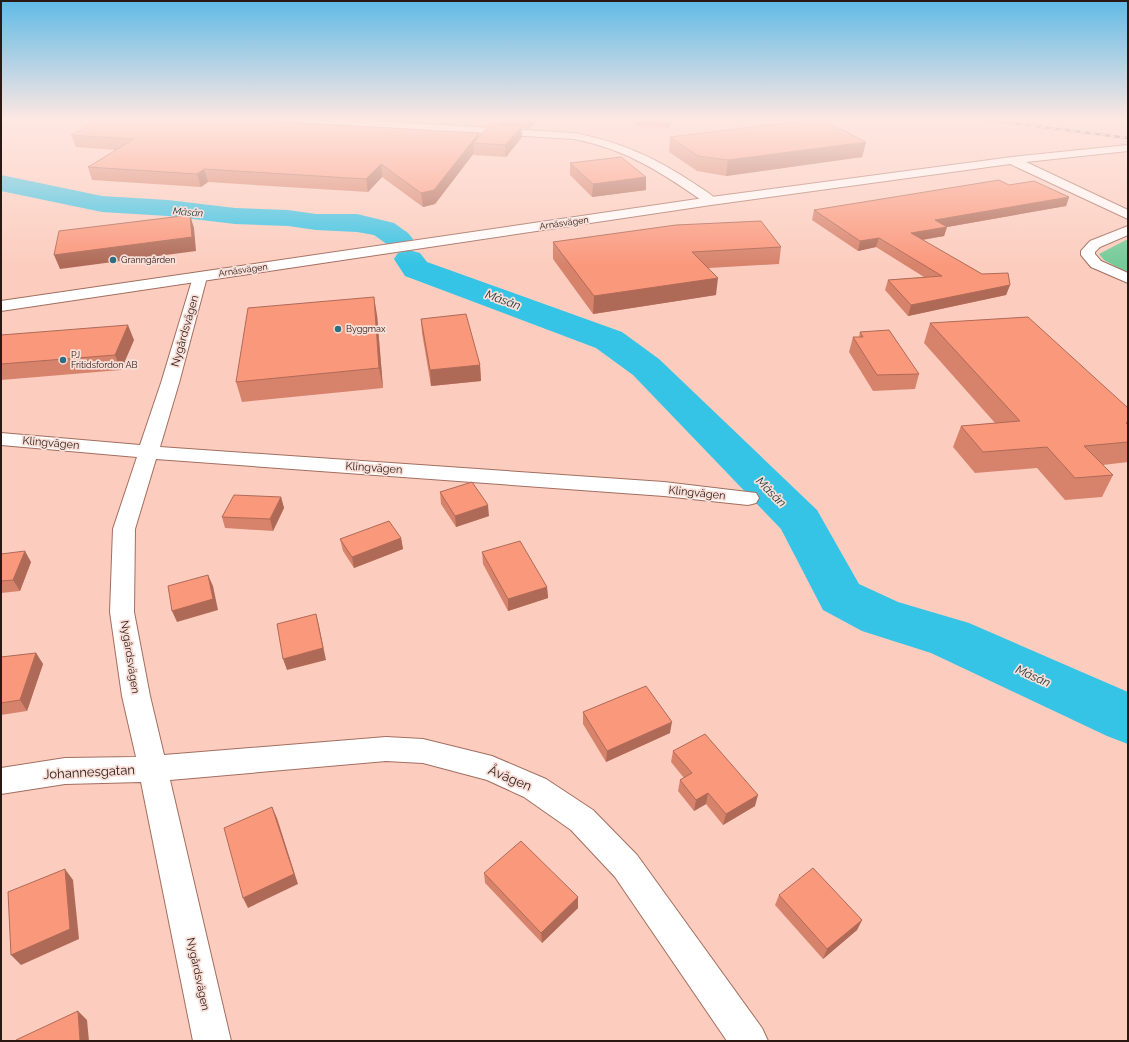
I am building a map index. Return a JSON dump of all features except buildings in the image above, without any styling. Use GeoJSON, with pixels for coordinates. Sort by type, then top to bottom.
{"type":"FeatureCollection","features":[{"type":"Feature","properties":{"kind":"street"},"geometry":{"type":"LineString","coordinates":[[662,168],[674,174],[711,201]]}},
{"type":"Feature","properties":{"kind":"street","name":"Arnäsvägen"},"geometry":{"type":"LineString","coordinates":[[1,306],[711,201],[956,168]]}},
{"type":"Feature","properties":{"kind":"street"},"geometry":{"type":"LineString","coordinates":[[1028,168],[1128,215]]}},
{"type":"Feature","properties":{"kind":"street"},"geometry":{"type":"LineString","coordinates":[[1128,230],[1095,244],[1088,251],[1088,255],[1096,264],[1128,279]]}},
{"type":"Feature","properties":{"kind":"street","name":"Nygårdsvägen"},"geometry":{"type":"LineString","coordinates":[[200,277],[124,529],[122,612],[136,696],[154,769],[212,1041]]}},
{"type":"Feature","properties":{"kind":"street","name":"Klingvägen"},"geometry":{"type":"LineString","coordinates":[[1,439],[148,452],[656,489],[748,498]]}},
{"type":"Feature","properties":{"kind":"street","name":"Åvägen"},"geometry":{"type":"LineString","coordinates":[[154,769],[386,749],[423,752],[492,769],[535,788],[582,820],[626,866],[749,1041]]}},
{"type":"Feature","properties":{"kind":"street","name":"Johannesgatan"},"geometry":{"type":"LineString","coordinates":[[1,781],[65,771],[154,769]]}},
{"type":"Feature","properties":{"kind":"green space"},"geometry":{"type":"Polygon","coordinates":[[[1128,240],[1128,273],[1104,260],[1099,254],[1128,240]]]}},
{"type":"Feature","properties":{"kind":"waterway","name":"Måsån"},"geometry":{"type":"LineString","coordinates":[[1,183],[102,204],[168,208],[235,216],[288,218],[316,222],[357,223],[384,229],[398,239]]}},
{"type":"Feature","properties":{"kind":"waterway","name":"Måsån"},"geometry":{"type":"LineString","coordinates":[[409,259],[416,269],[609,340],[646,367],[800,521],[841,597],[881,617],[950,638],[1128,719]]}},
{"type":"Feature","properties":{"kind":"place","name":"Granngården"},"geometry":{"type":"Point","coordinates":[113,260]}},
{"type":"Feature","properties":{"kind":"place","name":"Byggmax"},"geometry":{"type":"Point","coordinates":[338,329]}},
{"type":"Feature","properties":{"kind":"place","name":"PJ Fritidsfordon AB"},"geometry":{"type":"Point","coordinates":[63,360]}}]}
